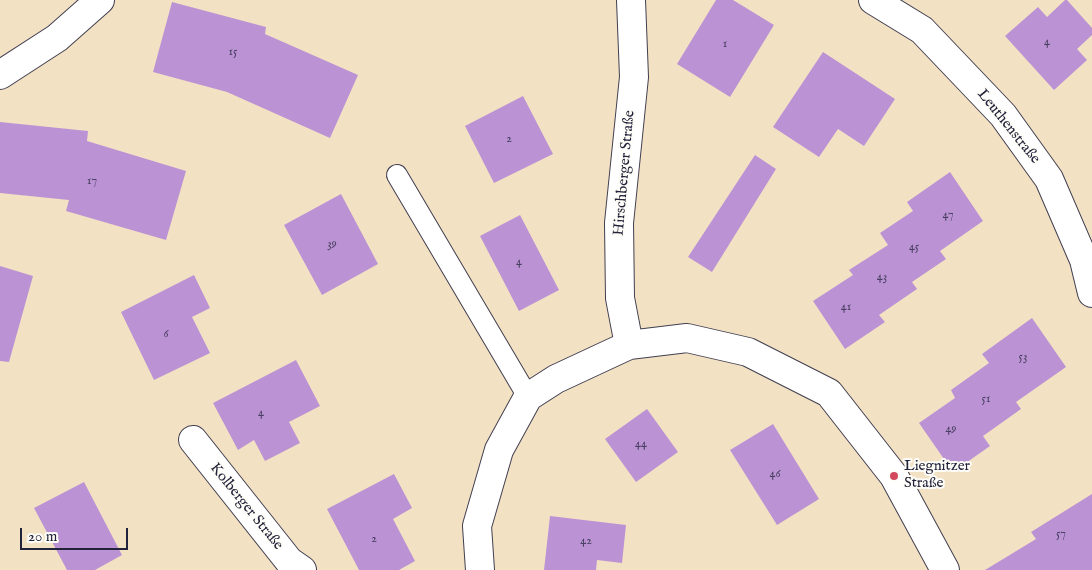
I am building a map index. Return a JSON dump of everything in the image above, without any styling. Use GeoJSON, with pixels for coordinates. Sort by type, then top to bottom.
{"type":"FeatureCollection","features":[{"type":"Feature","properties":{"kind":"street"},"geometry":{"type":"LineString","coordinates":[[0,76],[57,38],[100,0]]}},
{"type":"Feature","properties":{"kind":"street","name":"Hirschberger Straße"},"geometry":{"type":"LineString","coordinates":[[629,345],[620,298],[619,223],[634,77],[631,0]]}},
{"type":"Feature","properties":{"kind":"street","name":"Leuthenstraße"},"geometry":{"type":"LineString","coordinates":[[873,0],[922,30],[1002,115],[1049,179],[1084,260],[1092,293]]}},
{"type":"Feature","properties":{"kind":"street"},"geometry":{"type":"LineString","coordinates":[[480,570],[477,526],[499,450],[528,397],[556,378],[629,345],[686,338],[748,352],[829,393],[894,476],[945,570]]}},
{"type":"Feature","properties":{"kind":"street","name":"Kolberger Straße"},"geometry":{"type":"LineString","coordinates":[[193,440],[289,561],[302,570]]}},
{"type":"Feature","properties":{"kind":"lane"},"geometry":{"type":"LineString","coordinates":[[397,175],[528,397]]}},
{"type":"Feature","properties":{"kind":"building"},"geometry":{"type":"Polygon","coordinates":[[[716,0],[733,0],[774,25],[730,97],[677,64],[716,0]]]}},
{"type":"Feature","properties":{"kind":"building"},"geometry":{"type":"Polygon","coordinates":[[[1065,0],[1092,28],[1092,35],[1077,49],[1087,60],[1054,90],[1005,36],[1038,7],[1047,17],[1065,0]]]}},
{"type":"Feature","properties":{"kind":"building"},"geometry":{"type":"Polygon","coordinates":[[[172,2],[266,27],[265,34],[358,75],[330,138],[227,92],[153,72],[172,2]]]}},
{"type":"Feature","properties":{"kind":"building"},"geometry":{"type":"Polygon","coordinates":[[[823,52],[895,99],[864,146],[838,129],[819,157],[773,127],[823,52]]]}},
{"type":"Feature","properties":{"kind":"building"},"geometry":{"type":"Polygon","coordinates":[[[523,96],[553,154],[494,183],[465,126],[523,96]]]}},
{"type":"Feature","properties":{"kind":"building"},"geometry":{"type":"Polygon","coordinates":[[[0,122],[88,131],[87,141],[186,171],[166,240],[66,211],[69,200],[0,193],[0,122]]]}},
{"type":"Feature","properties":{"kind":"building"},"geometry":{"type":"Polygon","coordinates":[[[755,155],[776,169],[712,272],[688,257],[755,155]]]}},
{"type":"Feature","properties":{"kind":"building"},"geometry":{"type":"Polygon","coordinates":[[[950,172],[983,221],[940,251],[946,259],[912,282],[917,289],[879,315],[885,322],[845,349],[813,301],[853,275],[849,270],[888,245],[880,233],[913,211],[907,202],[950,172]]]}},
{"type":"Feature","properties":{"kind":"building"},"geometry":{"type":"Polygon","coordinates":[[[341,194],[378,264],[322,295],[284,225],[341,194]]]}},
{"type":"Feature","properties":{"kind":"building"},"geometry":{"type":"Polygon","coordinates":[[[520,215],[559,290],[519,311],[480,236],[520,215]]]}},
{"type":"Feature","properties":{"kind":"building"},"geometry":{"type":"Polygon","coordinates":[[[0,266],[33,276],[9,362],[0,361],[0,266]]]}},
{"type":"Feature","properties":{"kind":"building"},"geometry":{"type":"Polygon","coordinates":[[[194,275],[210,308],[192,317],[210,353],[154,380],[121,312],[194,275]]]}},
{"type":"Feature","properties":{"kind":"building"},"geometry":{"type":"Polygon","coordinates":[[[1032,318],[1066,367],[1016,402],[1021,409],[983,436],[990,446],[953,472],[919,423],[955,398],[951,390],[989,363],[982,354],[1032,318]]]}},
{"type":"Feature","properties":{"kind":"building"},"geometry":{"type":"Polygon","coordinates":[[[296,360],[320,406],[289,422],[300,443],[265,461],[254,440],[238,450],[213,403],[296,360]]]}},
{"type":"Feature","properties":{"kind":"building"},"geometry":{"type":"Polygon","coordinates":[[[647,409],[678,452],[636,482],[605,439],[647,409]]]}},
{"type":"Feature","properties":{"kind":"building"},"geometry":{"type":"Polygon","coordinates":[[[773,424],[819,499],[777,525],[730,450],[773,424]]]}},
{"type":"Feature","properties":{"kind":"building"},"geometry":{"type":"Polygon","coordinates":[[[394,474],[412,508],[393,519],[415,561],[399,570],[359,570],[327,509],[394,474]]]}},
{"type":"Feature","properties":{"kind":"building"},"geometry":{"type":"Polygon","coordinates":[[[84,482],[122,555],[95,570],[67,570],[34,508],[84,482]]]}},
{"type":"Feature","properties":{"kind":"building"},"geometry":{"type":"Polygon","coordinates":[[[1092,494],[1092,570],[985,570],[1036,539],[1031,532],[1092,494]]]}},
{"type":"Feature","properties":{"kind":"building"},"geometry":{"type":"Polygon","coordinates":[[[550,516],[626,525],[622,563],[597,560],[596,570],[544,570],[550,516]]]}},
{"type":"Feature","properties":{"kind":"place","name":"Liegnitzer Straße"},"geometry":{"type":"Point","coordinates":[894,476]}}]}
